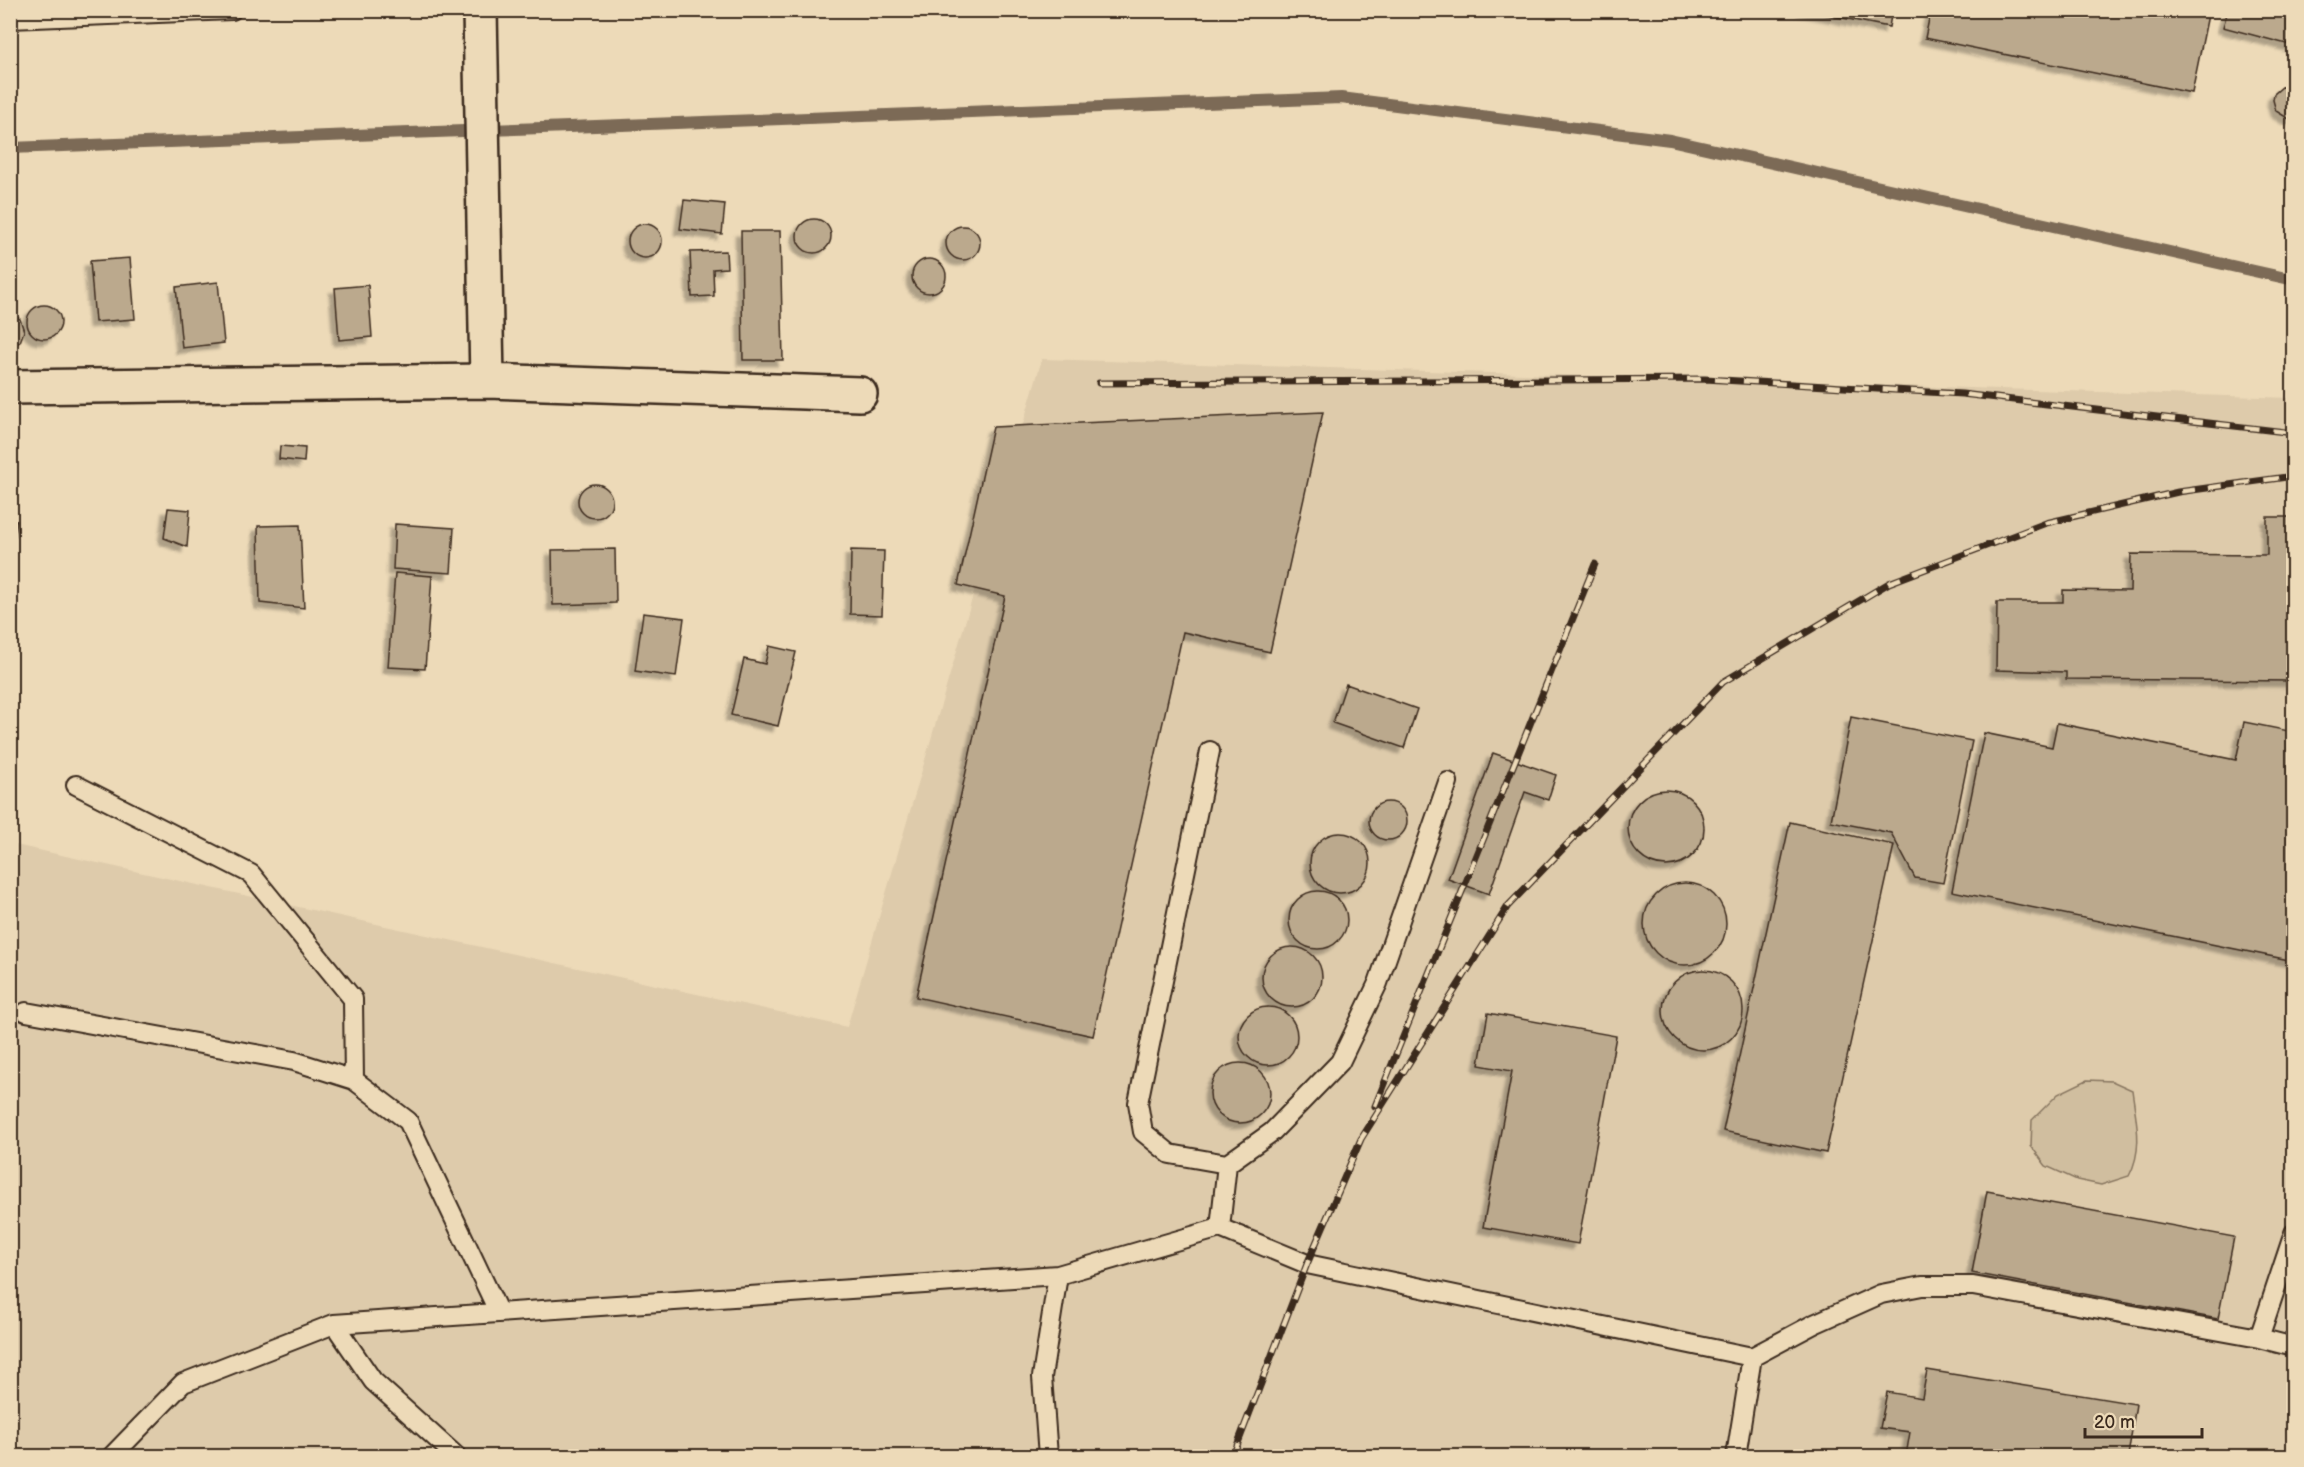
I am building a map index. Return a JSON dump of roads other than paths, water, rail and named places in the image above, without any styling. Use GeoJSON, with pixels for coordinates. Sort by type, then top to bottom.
{"type":"FeatureCollection","features":[{"type":"Feature","properties":{"kind":"street"},"geometry":{"type":"LineString","coordinates":[[480,10],[487,381]]}},
{"type":"Feature","properties":{"kind":"street"},"geometry":{"type":"LineString","coordinates":[[10,387],[487,381],[860,394]]}},
{"type":"Feature","properties":{"kind":"lane"},"geometry":{"type":"LineString","coordinates":[[10,19],[231,10]]}},
{"type":"Feature","properties":{"kind":"lane"},"geometry":{"type":"LineString","coordinates":[[1210,751],[1138,1103],[1143,1132],[1170,1154],[1227,1164],[1272,1132],[1340,1062],[1378,983],[1448,782]]}},
{"type":"Feature","properties":{"kind":"lane"},"geometry":{"type":"LineString","coordinates":[[76,784],[251,874],[353,999],[354,1080]]}},
{"type":"Feature","properties":{"kind":"lane"},"geometry":{"type":"LineString","coordinates":[[26,1012],[294,1061],[354,1080],[408,1120],[499,1313]]}},
{"type":"Feature","properties":{"kind":"lane"},"geometry":{"type":"LineString","coordinates":[[1220,1228],[1227,1164]]}},
{"type":"Feature","properties":{"kind":"lane"},"geometry":{"type":"LineString","coordinates":[[112,1456],[183,1383],[334,1324],[1058,1275],[1220,1228],[1307,1264],[1752,1357],[1814,1324],[1881,1293],[1922,1286],[1973,1286],[2259,1338],[2294,1347]]}},
{"type":"Feature","properties":{"kind":"lane"},"geometry":{"type":"LineString","coordinates":[[2259,1338],[2294,1233]]}},
{"type":"Feature","properties":{"kind":"lane"},"geometry":{"type":"LineString","coordinates":[[1048,1456],[1042,1377],[1058,1275]]}},
{"type":"Feature","properties":{"kind":"lane"},"geometry":{"type":"LineString","coordinates":[[334,1324],[373,1381],[456,1456]]}},
{"type":"Feature","properties":{"kind":"lane"},"geometry":{"type":"LineString","coordinates":[[1736,1456],[1752,1357]]}},
{"type":"Feature","properties":{"kind":"waterway"},"geometry":{"type":"LineString","coordinates":[[10,148],[1341,98],[1670,140],[2294,280]]}},
{"type":"Feature","properties":{"kind":"railway"},"geometry":{"type":"LineString","coordinates":[[1099,383],[1705,379],[1962,394],[2294,433]]}},
{"type":"Feature","properties":{"kind":"railway"},"geometry":{"type":"LineString","coordinates":[[1233,1456],[1307,1264],[1361,1139],[1508,906],[1723,682],[1889,583],[2046,523],[2178,492],[2294,476]]}},
{"type":"Feature","properties":{"kind":"railway"},"geometry":{"type":"LineString","coordinates":[[1375,1106],[1595,564]]}}]}
